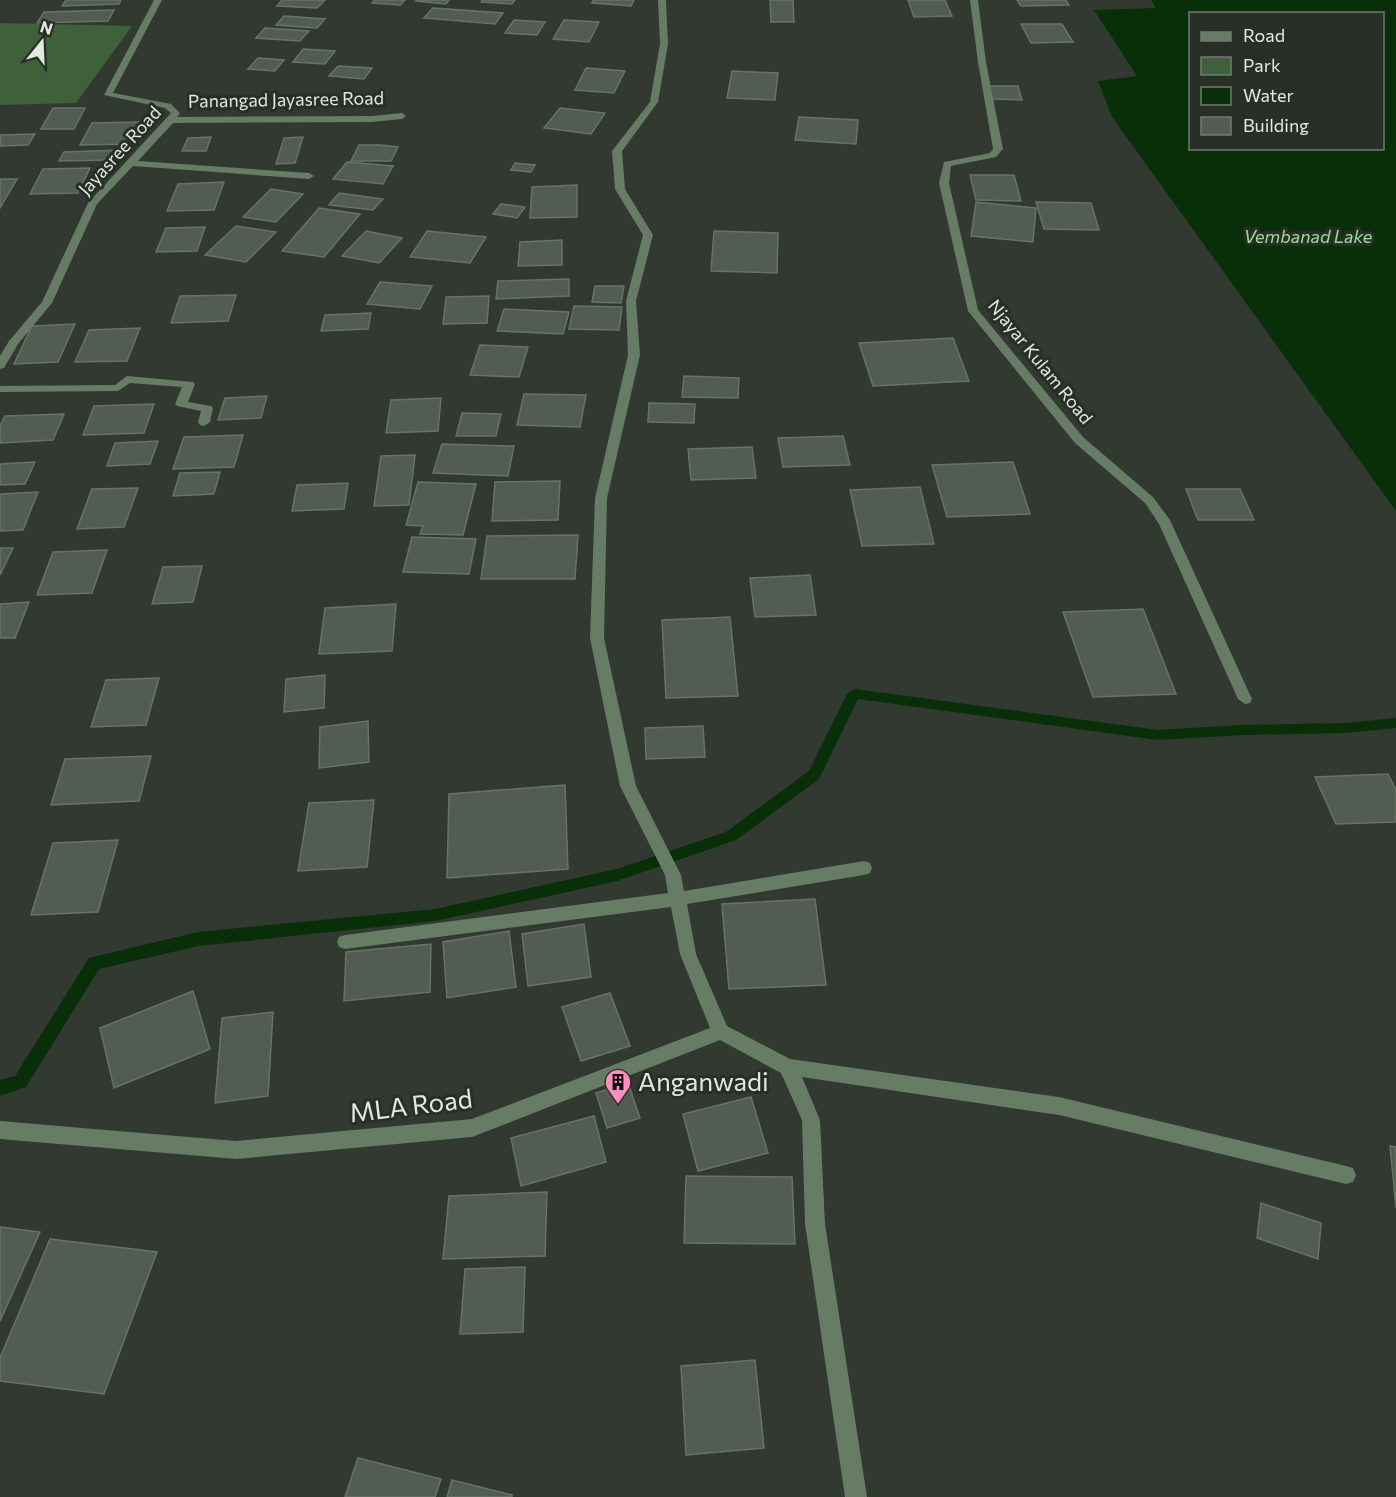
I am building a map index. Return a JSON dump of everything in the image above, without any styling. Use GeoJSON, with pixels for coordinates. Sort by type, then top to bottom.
{"type":"FeatureCollection","features":[{"type":"Feature","properties":{"kind":"street","name":"Jayasree Road"},"geometry":{"type":"LineString","coordinates":[[0,366],[13,343],[47,303],[93,203],[176,113],[168,106],[108,95],[158,0]]}},
{"type":"Feature","properties":{"kind":"street"},"geometry":{"type":"LineString","coordinates":[[662,0],[664,44],[654,102],[617,152],[620,189],[648,235],[631,301],[634,355],[601,498],[597,638],[628,786],[673,875],[688,954],[721,1032],[788,1067],[1059,1106],[1346,1175]]}},
{"type":"Feature","properties":{"kind":"street","name":"Njayar Kulam Road"},"geometry":{"type":"LineString","coordinates":[[974,0],[982,62],[998,149],[993,155],[947,164],[944,183],[973,311],[1079,440],[1149,500],[1165,523],[1245,699]]}},
{"type":"Feature","properties":{"kind":"street","name":"Panangad Jayasree Road"},"geometry":{"type":"LineString","coordinates":[[169,120],[372,119],[402,116]]}},
{"type":"Feature","properties":{"kind":"street"},"geometry":{"type":"LineString","coordinates":[[130,163],[309,176]]}},
{"type":"Feature","properties":{"kind":"street"},"geometry":{"type":"LineString","coordinates":[[0,389],[118,388],[127,379],[189,384],[181,404],[207,408],[204,422]]}},
{"type":"Feature","properties":{"kind":"street"},"geometry":{"type":"LineString","coordinates":[[345,942],[677,898],[864,868]]}},
{"type":"Feature","properties":{"kind":"street","name":"MLA Road"},"geometry":{"type":"LineString","coordinates":[[0,1130],[236,1150],[472,1128],[721,1032]]}},
{"type":"Feature","properties":{"kind":"street"},"geometry":{"type":"LineString","coordinates":[[788,1067],[812,1120],[815,1224],[856,1497]]}},
{"type":"Feature","properties":{"kind":"green space"},"geometry":{"type":"Polygon","coordinates":[[[0,23],[132,26],[76,103],[0,105],[0,23]]]}},
{"type":"Feature","properties":{"kind":"water","name":"Vembanad Lake"},"geometry":{"type":"Polygon","coordinates":[[[1151,0],[1396,0],[1396,511],[1112,117],[1098,81],[1137,76],[1094,10],[1156,8],[1151,0]]]}},
{"type":"Feature","properties":{"kind":"building"},"geometry":{"type":"Polygon","coordinates":[[[66,0],[121,0],[119,4],[62,6],[66,0]]]}},
{"type":"Feature","properties":{"kind":"building"},"geometry":{"type":"Polygon","coordinates":[[[282,0],[325,0],[317,8],[277,6],[282,0]]]}},
{"type":"Feature","properties":{"kind":"building"},"geometry":{"type":"Polygon","coordinates":[[[375,0],[405,0],[400,5],[372,3],[375,0]]]}},
{"type":"Feature","properties":{"kind":"building"},"geometry":{"type":"Polygon","coordinates":[[[449,0],[446,4],[416,1],[449,0]]]}},
{"type":"Feature","properties":{"kind":"building"},"geometry":{"type":"Polygon","coordinates":[[[482,0],[515,0],[512,4],[481,2],[482,0]]]}},
{"type":"Feature","properties":{"kind":"building"},"geometry":{"type":"Polygon","coordinates":[[[593,0],[634,0],[631,6],[592,3],[593,0]]]}},
{"type":"Feature","properties":{"kind":"building"},"geometry":{"type":"Polygon","coordinates":[[[770,0],[793,0],[794,22],[771,22],[770,0]]]}},
{"type":"Feature","properties":{"kind":"building"},"geometry":{"type":"Polygon","coordinates":[[[908,0],[945,0],[952,16],[914,17],[908,0]]]}},
{"type":"Feature","properties":{"kind":"building"},"geometry":{"type":"Polygon","coordinates":[[[1017,0],[1066,0],[1069,5],[1021,6],[1017,0]]]}},
{"type":"Feature","properties":{"kind":"building"},"geometry":{"type":"Polygon","coordinates":[[[433,8],[503,13],[495,24],[424,18],[433,8]]]}},
{"type":"Feature","properties":{"kind":"building"},"geometry":{"type":"Polygon","coordinates":[[[114,10],[108,21],[37,23],[44,12],[114,10]]]}},
{"type":"Feature","properties":{"kind":"building"},"geometry":{"type":"Polygon","coordinates":[[[284,16],[325,19],[317,28],[276,25],[284,16]]]}},
{"type":"Feature","properties":{"kind":"building"},"geometry":{"type":"Polygon","coordinates":[[[514,20],[545,22],[537,35],[505,33],[514,20]]]}},
{"type":"Feature","properties":{"kind":"building"},"geometry":{"type":"Polygon","coordinates":[[[564,20],[599,22],[589,42],[553,39],[564,20]]]}},
{"type":"Feature","properties":{"kind":"building"},"geometry":{"type":"Polygon","coordinates":[[[1021,24],[1062,24],[1073,42],[1031,43],[1021,24]]]}},
{"type":"Feature","properties":{"kind":"building"},"geometry":{"type":"Polygon","coordinates":[[[265,28],[309,31],[300,41],[256,38],[265,28]]]}},
{"type":"Feature","properties":{"kind":"building"},"geometry":{"type":"Polygon","coordinates":[[[303,49],[335,51],[325,64],[293,62],[303,49]]]}},
{"type":"Feature","properties":{"kind":"building"},"geometry":{"type":"Polygon","coordinates":[[[258,58],[284,60],[275,71],[248,69],[258,58]]]}},
{"type":"Feature","properties":{"kind":"building"},"geometry":{"type":"Polygon","coordinates":[[[338,66],[372,68],[364,79],[329,76],[338,66]]]}},
{"type":"Feature","properties":{"kind":"building"},"geometry":{"type":"Polygon","coordinates":[[[586,68],[625,71],[614,93],[575,90],[586,68]]]}},
{"type":"Feature","properties":{"kind":"building"},"geometry":{"type":"Polygon","coordinates":[[[732,71],[778,73],[775,100],[727,98],[732,71]]]}},
{"type":"Feature","properties":{"kind":"building"},"geometry":{"type":"Polygon","coordinates":[[[989,86],[1018,86],[1022,100],[992,99],[989,86]]]}},
{"type":"Feature","properties":{"kind":"building"},"geometry":{"type":"Polygon","coordinates":[[[53,108],[85,108],[74,129],[41,129],[53,108]]]}},
{"type":"Feature","properties":{"kind":"building"},"geometry":{"type":"Polygon","coordinates":[[[560,108],[605,113],[591,134],[544,128],[560,108]]]}},
{"type":"Feature","properties":{"kind":"building"},"geometry":{"type":"Polygon","coordinates":[[[799,117],[858,120],[856,144],[795,140],[799,117]]]}},
{"type":"Feature","properties":{"kind":"building"},"geometry":{"type":"Polygon","coordinates":[[[139,122],[129,144],[80,145],[92,123],[139,122]]]}},
{"type":"Feature","properties":{"kind":"building"},"geometry":{"type":"Polygon","coordinates":[[[35,134],[28,145],[0,146],[1,135],[35,134]]]}},
{"type":"Feature","properties":{"kind":"building"},"geometry":{"type":"Polygon","coordinates":[[[211,137],[206,151],[182,151],[188,138],[211,137]]]}},
{"type":"Feature","properties":{"kind":"building"},"geometry":{"type":"Polygon","coordinates":[[[303,137],[295,163],[276,164],[284,138],[303,137]]]}},
{"type":"Feature","properties":{"kind":"building"},"geometry":{"type":"Polygon","coordinates":[[[359,145],[398,147],[391,161],[351,161],[359,145]]]}},
{"type":"Feature","properties":{"kind":"building"},"geometry":{"type":"Polygon","coordinates":[[[120,150],[116,160],[59,161],[64,152],[120,150]]]}},
{"type":"Feature","properties":{"kind":"building"},"geometry":{"type":"Polygon","coordinates":[[[347,162],[393,166],[383,184],[333,179],[347,162]]]}},
{"type":"Feature","properties":{"kind":"building"},"geometry":{"type":"Polygon","coordinates":[[[515,163],[535,165],[531,172],[511,170],[515,163]]]}},
{"type":"Feature","properties":{"kind":"building"},"geometry":{"type":"Polygon","coordinates":[[[90,168],[78,193],[30,194],[43,169],[90,168]]]}},
{"type":"Feature","properties":{"kind":"building"},"geometry":{"type":"Polygon","coordinates":[[[970,175],[1014,175],[1021,201],[976,200],[970,175]]]}},
{"type":"Feature","properties":{"kind":"building"},"geometry":{"type":"Polygon","coordinates":[[[0,179],[17,179],[0,208],[0,179]]]}},
{"type":"Feature","properties":{"kind":"building"},"geometry":{"type":"Polygon","coordinates":[[[224,182],[214,210],[167,211],[178,184],[224,182]]]}},
{"type":"Feature","properties":{"kind":"building"},"geometry":{"type":"Polygon","coordinates":[[[577,185],[577,217],[530,218],[532,187],[577,185]]]}},
{"type":"Feature","properties":{"kind":"building"},"geometry":{"type":"Polygon","coordinates":[[[271,189],[303,194],[276,222],[243,217],[271,189]]]}},
{"type":"Feature","properties":{"kind":"building"},"geometry":{"type":"Polygon","coordinates":[[[339,193],[383,199],[373,210],[329,205],[339,193]]]}},
{"type":"Feature","properties":{"kind":"building"},"geometry":{"type":"Polygon","coordinates":[[[976,202],[1036,208],[1033,242],[971,236],[976,202]]]}},
{"type":"Feature","properties":{"kind":"building"},"geometry":{"type":"Polygon","coordinates":[[[1036,202],[1091,203],[1099,230],[1044,229],[1036,202]]]}},
{"type":"Feature","properties":{"kind":"building"},"geometry":{"type":"Polygon","coordinates":[[[501,204],[525,207],[517,218],[493,214],[501,204]]]}},
{"type":"Feature","properties":{"kind":"building"},"geometry":{"type":"Polygon","coordinates":[[[319,208],[360,214],[324,257],[282,251],[319,208]]]}},
{"type":"Feature","properties":{"kind":"building"},"geometry":{"type":"Polygon","coordinates":[[[236,226],[276,232],[246,262],[205,255],[236,226]]]}},
{"type":"Feature","properties":{"kind":"building"},"geometry":{"type":"Polygon","coordinates":[[[205,227],[197,251],[156,252],[166,228],[205,227]]]}},
{"type":"Feature","properties":{"kind":"building"},"geometry":{"type":"Polygon","coordinates":[[[366,231],[402,238],[379,263],[342,256],[366,231]]]}},
{"type":"Feature","properties":{"kind":"building"},"geometry":{"type":"Polygon","coordinates":[[[427,231],[486,237],[470,263],[410,257],[427,231]]]}},
{"type":"Feature","properties":{"kind":"building"},"geometry":{"type":"Polygon","coordinates":[[[714,231],[778,233],[777,273],[711,271],[714,231]]]}},
{"type":"Feature","properties":{"kind":"building"},"geometry":{"type":"Polygon","coordinates":[[[562,240],[562,265],[518,266],[520,242],[562,240]]]}},
{"type":"Feature","properties":{"kind":"building"},"geometry":{"type":"Polygon","coordinates":[[[569,279],[569,296],[496,299],[498,281],[569,279]]]}},
{"type":"Feature","properties":{"kind":"building"},"geometry":{"type":"Polygon","coordinates":[[[380,282],[432,286],[420,309],[367,304],[380,282]]]}},
{"type":"Feature","properties":{"kind":"building"},"geometry":{"type":"Polygon","coordinates":[[[595,286],[624,286],[621,303],[592,302],[595,286]]]}},
{"type":"Feature","properties":{"kind":"building"},"geometry":{"type":"Polygon","coordinates":[[[236,295],[228,321],[171,323],[180,296],[236,295]]]}},
{"type":"Feature","properties":{"kind":"building"},"geometry":{"type":"Polygon","coordinates":[[[489,296],[487,323],[443,324],[446,297],[489,296]]]}},
{"type":"Feature","properties":{"kind":"building"},"geometry":{"type":"Polygon","coordinates":[[[574,306],[622,307],[619,330],[569,329],[574,306]]]}},
{"type":"Feature","properties":{"kind":"building"},"geometry":{"type":"Polygon","coordinates":[[[504,309],[569,312],[563,334],[497,331],[504,309]]]}},
{"type":"Feature","properties":{"kind":"building"},"geometry":{"type":"Polygon","coordinates":[[[371,313],[368,329],[321,331],[325,315],[371,313]]]}},
{"type":"Feature","properties":{"kind":"building"},"geometry":{"type":"Polygon","coordinates":[[[75,324],[58,362],[14,364],[32,326],[75,324]]]}},
{"type":"Feature","properties":{"kind":"building"},"geometry":{"type":"Polygon","coordinates":[[[140,328],[127,361],[75,362],[89,330],[140,328]]]}},
{"type":"Feature","properties":{"kind":"building"},"geometry":{"type":"Polygon","coordinates":[[[953,338],[969,381],[873,386],[859,343],[953,338]]]}},
{"type":"Feature","properties":{"kind":"building"},"geometry":{"type":"Polygon","coordinates":[[[480,345],[528,347],[519,377],[470,375],[480,345]]]}},
{"type":"Feature","properties":{"kind":"building"},"geometry":{"type":"Polygon","coordinates":[[[684,376],[739,378],[738,398],[682,397],[684,376]]]}},
{"type":"Feature","properties":{"kind":"building"},"geometry":{"type":"Polygon","coordinates":[[[524,394],[586,395],[580,427],[517,425],[524,394]]]}},
{"type":"Feature","properties":{"kind":"building"},"geometry":{"type":"Polygon","coordinates":[[[267,396],[261,418],[218,420],[225,398],[267,396]]]}},
{"type":"Feature","properties":{"kind":"building"},"geometry":{"type":"Polygon","coordinates":[[[441,398],[438,431],[386,433],[391,400],[441,398]]]}},
{"type":"Feature","properties":{"kind":"building"},"geometry":{"type":"Polygon","coordinates":[[[649,403],[695,404],[694,423],[648,422],[649,403]]]}},
{"type":"Feature","properties":{"kind":"building"},"geometry":{"type":"Polygon","coordinates":[[[154,404],[144,433],[83,435],[94,406],[154,404]]]}},
{"type":"Feature","properties":{"kind":"building"},"geometry":{"type":"Polygon","coordinates":[[[462,413],[501,414],[496,436],[456,436],[462,413]]]}},
{"type":"Feature","properties":{"kind":"building"},"geometry":{"type":"Polygon","coordinates":[[[64,414],[53,440],[0,443],[0,426],[5,416],[64,414]]]}},
{"type":"Feature","properties":{"kind":"building"},"geometry":{"type":"Polygon","coordinates":[[[243,435],[234,467],[173,469],[184,437],[243,435]]]}},
{"type":"Feature","properties":{"kind":"building"},"geometry":{"type":"Polygon","coordinates":[[[843,436],[850,465],[783,467],[778,438],[843,436]]]}},
{"type":"Feature","properties":{"kind":"building"},"geometry":{"type":"Polygon","coordinates":[[[158,441],[150,464],[107,466],[115,443],[158,441]]]}},
{"type":"Feature","properties":{"kind":"building"},"geometry":{"type":"Polygon","coordinates":[[[442,444],[514,446],[508,476],[433,473],[442,444]]]}},
{"type":"Feature","properties":{"kind":"building"},"geometry":{"type":"Polygon","coordinates":[[[752,447],[756,478],[691,480],[688,449],[752,447]]]}},
{"type":"Feature","properties":{"kind":"building"},"geometry":{"type":"Polygon","coordinates":[[[415,455],[409,505],[374,506],[381,456],[415,455]]]}},
{"type":"Feature","properties":{"kind":"building"},"geometry":{"type":"Polygon","coordinates":[[[35,462],[25,484],[0,485],[0,464],[35,462]]]}},
{"type":"Feature","properties":{"kind":"building"},"geometry":{"type":"Polygon","coordinates":[[[1013,462],[1030,514],[947,517],[932,465],[1013,462]]]}},
{"type":"Feature","properties":{"kind":"building"},"geometry":{"type":"Polygon","coordinates":[[[220,472],[214,494],[173,496],[180,473],[220,472]]]}},
{"type":"Feature","properties":{"kind":"building"},"geometry":{"type":"Polygon","coordinates":[[[560,481],[558,520],[492,521],[495,482],[560,481]]]}},
{"type":"Feature","properties":{"kind":"building"},"geometry":{"type":"Polygon","coordinates":[[[418,482],[476,484],[463,535],[420,534],[423,526],[406,525],[418,482]]]}},
{"type":"Feature","properties":{"kind":"building"},"geometry":{"type":"Polygon","coordinates":[[[348,483],[344,509],[292,511],[297,485],[348,483]]]}},
{"type":"Feature","properties":{"kind":"building"},"geometry":{"type":"Polygon","coordinates":[[[920,487],[934,544],[862,546],[850,490],[920,487]]]}},
{"type":"Feature","properties":{"kind":"building"},"geometry":{"type":"Polygon","coordinates":[[[138,488],[124,527],[77,529],[92,489],[138,488]]]}},
{"type":"Feature","properties":{"kind":"building"},"geometry":{"type":"Polygon","coordinates":[[[1186,489],[1240,489],[1254,520],[1198,520],[1186,489]]]}},
{"type":"Feature","properties":{"kind":"building"},"geometry":{"type":"Polygon","coordinates":[[[38,492],[23,530],[0,531],[0,494],[38,492]]]}},
{"type":"Feature","properties":{"kind":"building"},"geometry":{"type":"Polygon","coordinates":[[[578,535],[575,579],[481,579],[487,536],[578,535]]]}},
{"type":"Feature","properties":{"kind":"building"},"geometry":{"type":"Polygon","coordinates":[[[412,537],[476,539],[469,574],[403,572],[412,537]]]}},
{"type":"Feature","properties":{"kind":"building"},"geometry":{"type":"Polygon","coordinates":[[[0,548],[13,548],[0,575],[0,548]]]}},
{"type":"Feature","properties":{"kind":"building"},"geometry":{"type":"Polygon","coordinates":[[[107,550],[92,593],[37,595],[53,552],[107,550]]]}},
{"type":"Feature","properties":{"kind":"building"},"geometry":{"type":"Polygon","coordinates":[[[202,566],[193,602],[152,604],[163,567],[202,566]]]}},
{"type":"Feature","properties":{"kind":"building"},"geometry":{"type":"Polygon","coordinates":[[[810,575],[816,615],[755,617],[750,578],[810,575]]]}},
{"type":"Feature","properties":{"kind":"building"},"geometry":{"type":"Polygon","coordinates":[[[29,602],[15,638],[0,638],[0,604],[29,602]]]}},
{"type":"Feature","properties":{"kind":"building"},"geometry":{"type":"Polygon","coordinates":[[[396,604],[392,651],[319,654],[325,608],[396,604]]]}},
{"type":"Feature","properties":{"kind":"building"},"geometry":{"type":"Polygon","coordinates":[[[1143,609],[1176,694],[1093,697],[1063,612],[1143,609]]]}},
{"type":"Feature","properties":{"kind":"building"},"geometry":{"type":"Polygon","coordinates":[[[730,617],[738,696],[666,698],[662,620],[730,617]]]}},
{"type":"Feature","properties":{"kind":"building"},"geometry":{"type":"Polygon","coordinates":[[[325,675],[324,708],[284,712],[286,679],[325,675]]]}},
{"type":"Feature","properties":{"kind":"building"},"geometry":{"type":"Polygon","coordinates":[[[159,678],[146,725],[91,727],[106,680],[159,678]]]}},
{"type":"Feature","properties":{"kind":"building"},"geometry":{"type":"Polygon","coordinates":[[[368,721],[369,762],[319,768],[320,727],[368,721]]]}},
{"type":"Feature","properties":{"kind":"building"},"geometry":{"type":"Polygon","coordinates":[[[703,726],[705,757],[646,759],[645,728],[703,726]]]}},
{"type":"Feature","properties":{"kind":"building"},"geometry":{"type":"Polygon","coordinates":[[[151,756],[139,801],[51,805],[65,759],[151,756]]]}},
{"type":"Feature","properties":{"kind":"building"},"geometry":{"type":"Polygon","coordinates":[[[1388,774],[1396,790],[1396,822],[1336,824],[1315,777],[1388,774]]]}},
{"type":"Feature","properties":{"kind":"building"},"geometry":{"type":"Polygon","coordinates":[[[565,785],[568,869],[447,878],[449,794],[565,785]]]}},
{"type":"Feature","properties":{"kind":"building"},"geometry":{"type":"Polygon","coordinates":[[[374,800],[367,867],[298,871],[309,803],[374,800]]]}},
{"type":"Feature","properties":{"kind":"building"},"geometry":{"type":"Polygon","coordinates":[[[118,840],[98,912],[31,915],[53,843],[118,840]]]}},
{"type":"Feature","properties":{"kind":"building"},"geometry":{"type":"Polygon","coordinates":[[[815,899],[826,985],[729,989],[722,904],[815,899]]]}},
{"type":"Feature","properties":{"kind":"building"},"geometry":{"type":"Polygon","coordinates":[[[584,924],[591,977],[528,986],[522,934],[584,924]]]}},
{"type":"Feature","properties":{"kind":"building"},"geometry":{"type":"Polygon","coordinates":[[[509,931],[516,987],[447,998],[443,942],[509,931]]]}},
{"type":"Feature","properties":{"kind":"building"},"geometry":{"type":"Polygon","coordinates":[[[431,944],[430,992],[344,1001],[346,952],[431,944]]]}},
{"type":"Feature","properties":{"kind":"building"},"geometry":{"type":"Polygon","coordinates":[[[193,991],[210,1049],[114,1088],[100,1028],[193,991]]]}},
{"type":"Feature","properties":{"kind":"building"},"geometry":{"type":"Polygon","coordinates":[[[610,993],[630,1046],[581,1061],[562,1007],[610,993]]]}},
{"type":"Feature","properties":{"kind":"building"},"geometry":{"type":"Polygon","coordinates":[[[273,1012],[268,1096],[215,1103],[222,1018],[273,1012]]]}},
{"type":"Feature","properties":{"kind":"building","name":"Anganwadi"},"geometry":{"type":"Polygon","coordinates":[[[628,1083],[640,1118],[607,1128],[596,1093],[628,1083]]]}},
{"type":"Feature","properties":{"kind":"building"},"geometry":{"type":"Polygon","coordinates":[[[751,1097],[768,1153],[698,1171],[683,1114],[751,1097]]]}},
{"type":"Feature","properties":{"kind":"building"},"geometry":{"type":"Polygon","coordinates":[[[594,1116],[606,1162],[521,1186],[511,1138],[594,1116]]]}},
{"type":"Feature","properties":{"kind":"building"},"geometry":{"type":"Polygon","coordinates":[[[1390,1146],[1396,1147],[1396,1208],[1390,1146]]]}},
{"type":"Feature","properties":{"kind":"building"},"geometry":{"type":"Polygon","coordinates":[[[686,1176],[792,1177],[795,1244],[684,1243],[686,1176]]]}},
{"type":"Feature","properties":{"kind":"building"},"geometry":{"type":"Polygon","coordinates":[[[547,1192],[545,1256],[443,1259],[449,1196],[547,1192]]]}},
{"type":"Feature","properties":{"kind":"building"},"geometry":{"type":"Polygon","coordinates":[[[1261,1203],[1321,1223],[1318,1259],[1257,1238],[1261,1203]]]}},
{"type":"Feature","properties":{"kind":"building"},"geometry":{"type":"Polygon","coordinates":[[[0,1227],[40,1232],[0,1321],[0,1227]]]}},
{"type":"Feature","properties":{"kind":"building"},"geometry":{"type":"Polygon","coordinates":[[[50,1239],[157,1252],[104,1394],[0,1381],[0,1358],[50,1239]]]}},
{"type":"Feature","properties":{"kind":"building"},"geometry":{"type":"Polygon","coordinates":[[[525,1267],[523,1332],[460,1334],[465,1269],[525,1267]]]}},
{"type":"Feature","properties":{"kind":"building"},"geometry":{"type":"Polygon","coordinates":[[[755,1360],[764,1448],[686,1455],[681,1366],[755,1360]]]}},
{"type":"Feature","properties":{"kind":"building"},"geometry":{"type":"Polygon","coordinates":[[[358,1458],[441,1479],[435,1497],[345,1497],[358,1458]]]}},
{"type":"Feature","properties":{"kind":"building"},"geometry":{"type":"Polygon","coordinates":[[[452,1480],[512,1495],[512,1497],[447,1497],[452,1480]]]}},
{"type":"Feature","properties":{"kind":"waterway"},"geometry":{"type":"LineString","coordinates":[[0,1088],[20,1082],[94,963],[198,939],[435,915],[617,875],[731,836],[814,775],[854,694],[1158,735],[1241,730],[1345,728],[1396,723]]}},
{"type":"Feature","properties":{"kind":"place","name":"Anganwadi"},"geometry":{"type":"Point","coordinates":[618,1105]}}]}
